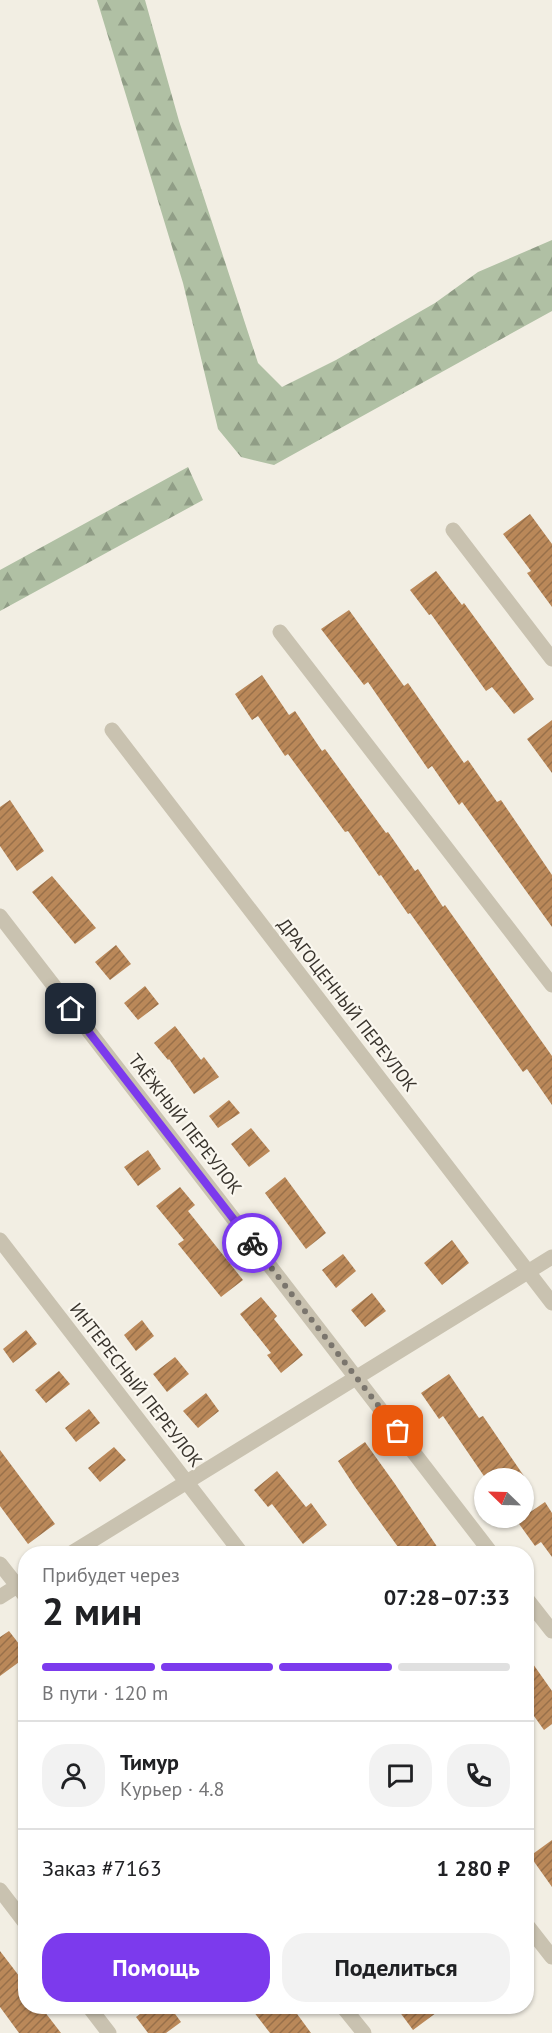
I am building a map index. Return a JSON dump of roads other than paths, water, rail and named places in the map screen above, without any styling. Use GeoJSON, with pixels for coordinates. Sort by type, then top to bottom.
{"type":"FeatureCollection","features":[{"type":"Feature","properties":{"kind":"street"},"geometry":{"type":"LineString","coordinates":[[453,530],[552,659]]}},
{"type":"Feature","properties":{"kind":"street"},"geometry":{"type":"LineString","coordinates":[[280,632],[552,985]]}},
{"type":"Feature","properties":{"kind":"street","name":"ДРАГОЦЕННЫЙ ПЕРЕУЛОК"},"geometry":{"type":"LineString","coordinates":[[112,730],[552,1303]]}},
{"type":"Feature","properties":{"kind":"street","name":"ТАЁЖНЫЙ ПЕРЕУЛОК"},"geometry":{"type":"LineString","coordinates":[[0,916],[486,1546]]}},
{"type":"Feature","properties":{"kind":"street","name":"ИНТЕРЕСНЫЙ ПЕРЕУЛОК"},"geometry":{"type":"LineString","coordinates":[[0,1240],[236,1546]]}},
{"type":"Feature","properties":{"kind":"street"},"geometry":{"type":"LineString","coordinates":[[83,1546],[552,1257]]}},
{"type":"Feature","properties":{"kind":"street"},"geometry":{"type":"LineString","coordinates":[[0,1564],[18,1583]]}},
{"type":"Feature","properties":{"kind":"street"},"geometry":{"type":"LineString","coordinates":[[0,1598],[18,1590]]}},
{"type":"Feature","properties":{"kind":"street"},"geometry":{"type":"LineString","coordinates":[[534,1608],[552,1631]]}},
{"type":"Feature","properties":{"kind":"street"},"geometry":{"type":"LineString","coordinates":[[0,1890],[18,1914]]}},
{"type":"Feature","properties":{"kind":"street"},"geometry":{"type":"LineString","coordinates":[[534,1934],[552,1957]]}},
{"type":"Feature","properties":{"kind":"street"},"geometry":{"type":"LineString","coordinates":[[94,2014],[109,2033]]}},
{"type":"Feature","properties":{"kind":"street"},"geometry":{"type":"LineString","coordinates":[[349,2014],[364,2033]]}}]}
